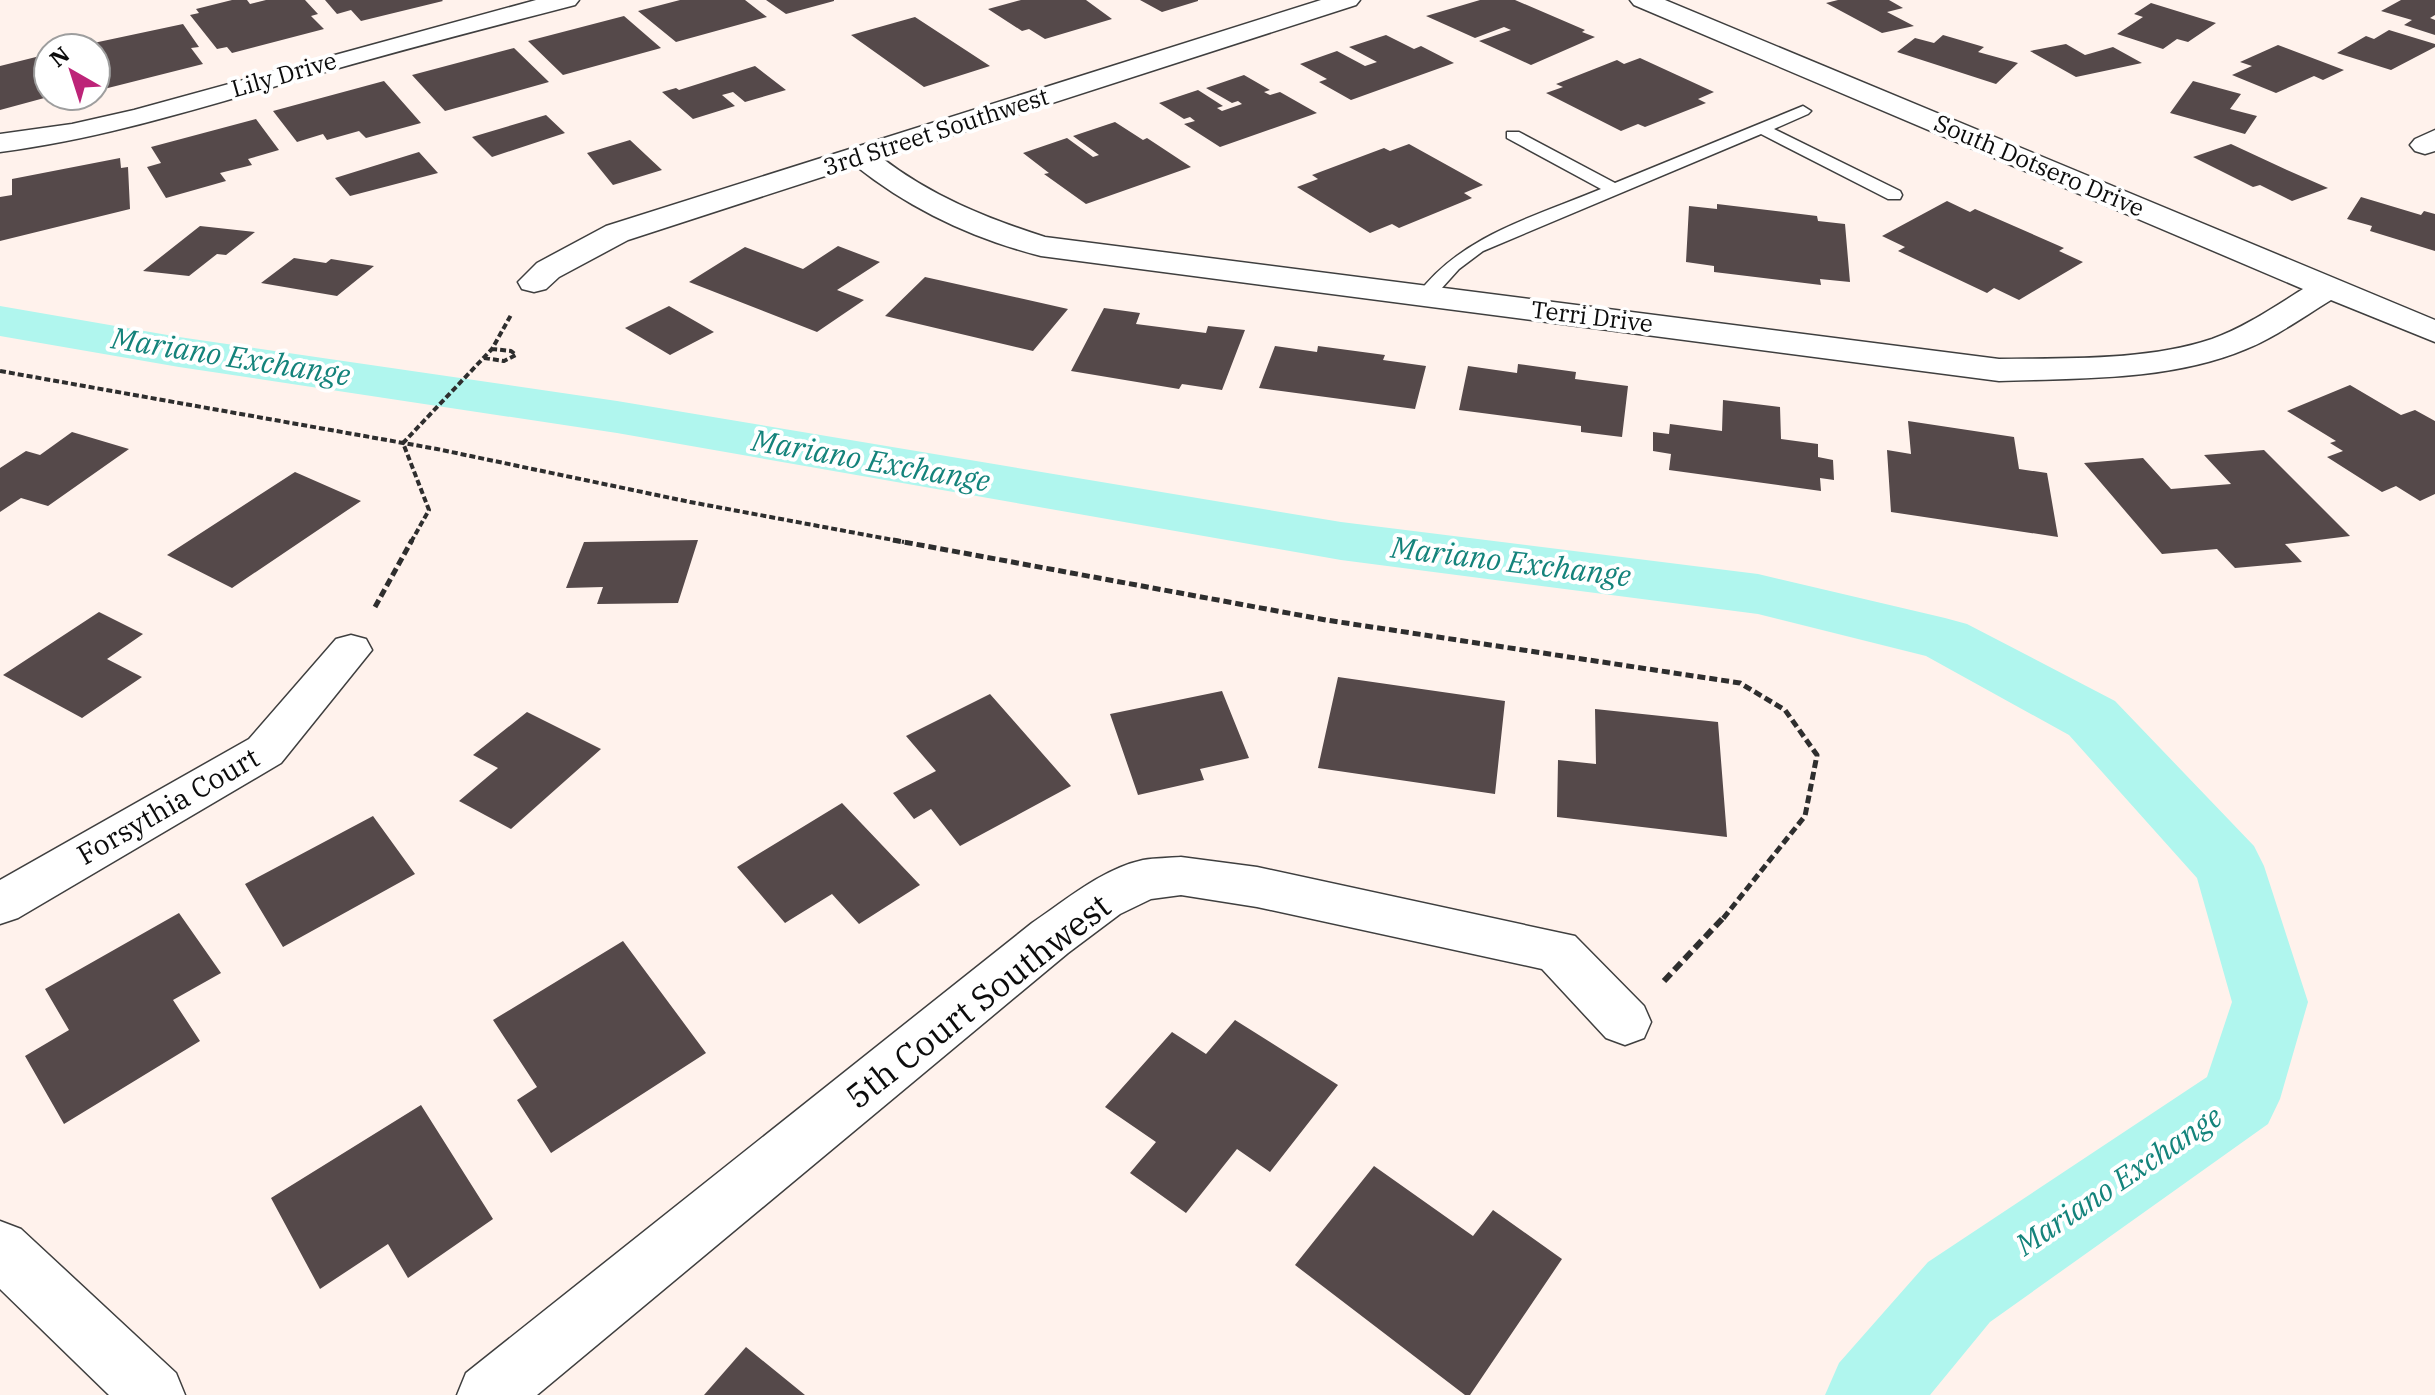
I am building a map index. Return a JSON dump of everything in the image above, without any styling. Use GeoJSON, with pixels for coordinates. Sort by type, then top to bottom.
{"type":"FeatureCollection","features":[{"type":"Feature","properties":{"kind":"street","name":"Lily Drive"},"geometry":{"type":"LineString","coordinates":[[0,143],[77,132],[133,119],[368,51],[566,0]]}},
{"type":"Feature","properties":{"kind":"street","name":"3rd Street Southwest"},"geometry":{"type":"LineString","coordinates":[[534,282],[548,270],[617,233],[1347,0]]}},
{"type":"Feature","properties":{"kind":"street","name":"South Dotsero Drive"},"geometry":{"type":"LineString","coordinates":[[1643,0],[2435,332]]}},
{"type":"Feature","properties":{"kind":"street","name":"Terri Drive"},"geometry":{"type":"LineString","coordinates":[[861,156],[914,195],[972,225],[1041,246],[1999,370],[2073,368],[2183,356],[2223,346],[2329,287]]}},
{"type":"Feature","properties":{"kind":"street","name":"Forsythia Court"},"geometry":{"type":"LineString","coordinates":[[0,904],[265,751],[351,650]]}},
{"type":"Feature","properties":{"kind":"street","name":"5th Court Southwest"},"geometry":{"type":"LineString","coordinates":[[488,1395],[1050,938],[1103,900],[1143,880],[1181,876],[1257,887],[1557,951],[1625,1022]]}},
{"type":"Feature","properties":{"kind":"street"},"geometry":{"type":"LineString","coordinates":[[0,1249],[154,1395]]}},
{"type":"Feature","properties":{"kind":"lane"},"geometry":{"type":"LineString","coordinates":[[1426,295],[1453,265],[1477,247],[1803,111]]}},
{"type":"Feature","properties":{"kind":"lane"},"geometry":{"type":"LineString","coordinates":[[1761,128],[1894,195]]}},
{"type":"Feature","properties":{"kind":"lane"},"geometry":{"type":"LineString","coordinates":[[1513,135],[1613,189]]}},
{"type":"Feature","properties":{"kind":"path"},"geometry":{"type":"LineString","coordinates":[[403,443],[419,425],[481,360],[492,349],[511,351],[516,355],[504,361],[481,360]]}},
{"type":"Feature","properties":{"kind":"path"},"geometry":{"type":"LineString","coordinates":[[0,371],[403,443],[690,502],[1326,620],[1740,683],[1785,710],[1817,755],[1805,816],[1734,907],[1625,1022]]}},
{"type":"Feature","properties":{"kind":"path"},"geometry":{"type":"LineString","coordinates":[[351,650],[429,510],[403,443]]}},
{"type":"Feature","properties":{"kind":"building"},"geometry":{"type":"Polygon","coordinates":[[[232,0],[247,0],[250,4],[266,0],[305,0],[318,14],[311,16],[324,29],[232,53],[227,47],[217,49],[190,15],[199,13],[196,9],[232,0]]]}},
{"type":"Feature","properties":{"kind":"building"},"geometry":{"type":"Polygon","coordinates":[[[325,0],[443,1],[361,21],[351,10],[337,14],[325,0]]]}},
{"type":"Feature","properties":{"kind":"building"},"geometry":{"type":"Polygon","coordinates":[[[680,0],[745,0],[767,17],[676,42],[638,11],[680,0]]]}},
{"type":"Feature","properties":{"kind":"building"},"geometry":{"type":"Polygon","coordinates":[[[766,0],[834,0],[834,1],[786,14],[766,0]]]}},
{"type":"Feature","properties":{"kind":"building"},"geometry":{"type":"Polygon","coordinates":[[[1021,0],[1086,0],[1112,19],[1045,39],[1029,29],[1022,31],[988,9],[1021,0]]]}},
{"type":"Feature","properties":{"kind":"building"},"geometry":{"type":"Polygon","coordinates":[[[1140,0],[1198,0],[1198,1],[1162,12],[1140,0]]]}},
{"type":"Feature","properties":{"kind":"building"},"geometry":{"type":"Polygon","coordinates":[[[1480,0],[1515,0],[1595,37],[1531,65],[1479,41],[1511,30],[1504,27],[1475,38],[1426,16],[1480,0]]]}},
{"type":"Feature","properties":{"kind":"building"},"geometry":{"type":"Polygon","coordinates":[[[1838,0],[1889,0],[1903,8],[1887,12],[1914,26],[1882,33],[1826,3],[1838,0]]]}},
{"type":"Feature","properties":{"kind":"building"},"geometry":{"type":"Polygon","coordinates":[[[2401,0],[2435,0],[2435,15],[2430,18],[2435,20],[2435,35],[2404,25],[2412,20],[2381,11],[2401,0]]]}},
{"type":"Feature","properties":{"kind":"building"},"geometry":{"type":"Polygon","coordinates":[[[2151,3],[2216,23],[2188,42],[2177,39],[2163,49],[2117,34],[2143,17],[2134,14],[2151,3]]]}},
{"type":"Feature","properties":{"kind":"building"},"geometry":{"type":"Polygon","coordinates":[[[624,16],[661,48],[563,75],[528,41],[624,16]]]}},
{"type":"Feature","properties":{"kind":"building"},"geometry":{"type":"Polygon","coordinates":[[[915,17],[990,66],[924,87],[851,35],[915,17]]]}},
{"type":"Feature","properties":{"kind":"building"},"geometry":{"type":"Polygon","coordinates":[[[183,24],[199,47],[191,48],[203,64],[112,87],[112,39],[183,24]]]}},
{"type":"Feature","properties":{"kind":"building"},"geometry":{"type":"Polygon","coordinates":[[[2389,30],[2435,44],[2435,47],[2391,70],[2337,53],[2366,36],[2374,39],[2389,30]]]}},
{"type":"Feature","properties":{"kind":"building"},"geometry":{"type":"Polygon","coordinates":[[[1386,35],[1414,49],[1421,46],[1454,63],[1351,100],[1319,82],[1327,79],[1300,64],[1337,51],[1365,66],[1377,62],[1349,47],[1386,35]]]}},
{"type":"Feature","properties":{"kind":"building"},"geometry":{"type":"Polygon","coordinates":[[[1943,35],[1984,47],[1978,52],[2018,63],[1996,84],[1897,52],[1915,38],[1934,43],[1943,35]]]}},
{"type":"Feature","properties":{"kind":"building"},"geometry":{"type":"Polygon","coordinates":[[[2066,44],[2085,55],[2113,47],[2142,63],[2076,77],[2030,51],[2066,44]]]}},
{"type":"Feature","properties":{"kind":"building"},"geometry":{"type":"Polygon","coordinates":[[[2278,45],[2344,70],[2323,80],[2314,76],[2276,93],[2232,75],[2252,66],[2240,62],[2278,45]]]}},
{"type":"Feature","properties":{"kind":"building"},"geometry":{"type":"Polygon","coordinates":[[[514,48],[549,82],[445,111],[412,75],[514,48]]]}},
{"type":"Feature","properties":{"kind":"building"},"geometry":{"type":"Polygon","coordinates":[[[32,58],[32,101],[0,110],[0,66],[32,58]]]}},
{"type":"Feature","properties":{"kind":"building"},"geometry":{"type":"Polygon","coordinates":[[[1640,58],[1714,92],[1698,99],[1706,103],[1645,127],[1638,124],[1621,131],[1546,93],[1563,87],[1556,84],[1617,60],[1624,64],[1640,58]]]}},
{"type":"Feature","properties":{"kind":"building"},"geometry":{"type":"Polygon","coordinates":[[[755,66],[786,90],[745,102],[733,92],[722,95],[735,106],[693,119],[662,92],[679,90],[755,66]]]}},
{"type":"Feature","properties":{"kind":"building"},"geometry":{"type":"Polygon","coordinates":[[[1244,75],[1270,90],[1264,92],[1270,95],[1280,92],[1317,113],[1220,147],[1184,124],[1195,121],[1190,117],[1184,119],[1159,103],[1198,90],[1223,106],[1217,108],[1222,111],[1242,104],[1238,101],[1232,103],[1206,88],[1244,75]]]}},
{"type":"Feature","properties":{"kind":"building"},"geometry":{"type":"Polygon","coordinates":[[[384,81],[421,123],[366,138],[359,131],[327,140],[323,134],[297,142],[273,111],[384,81]]]}},
{"type":"Feature","properties":{"kind":"building"},"geometry":{"type":"Polygon","coordinates":[[[2193,81],[2241,94],[2230,109],[2257,116],[2245,134],[2170,113],[2193,81]]]}},
{"type":"Feature","properties":{"kind":"building"},"geometry":{"type":"Polygon","coordinates":[[[546,115],[565,133],[492,157],[472,137],[546,115]]]}},
{"type":"Feature","properties":{"kind":"building"},"geometry":{"type":"Polygon","coordinates":[[[256,119],[279,150],[248,159],[252,165],[220,173],[226,181],[166,198],[147,167],[161,163],[151,147],[256,119]]]}},
{"type":"Feature","properties":{"kind":"building"},"geometry":{"type":"Polygon","coordinates":[[[1115,122],[1143,140],[1147,138],[1191,167],[1086,204],[1044,174],[1049,173],[1023,153],[1067,138],[1093,157],[1099,155],[1073,136],[1115,122]]]}},
{"type":"Feature","properties":{"kind":"building"},"geometry":{"type":"Polygon","coordinates":[[[630,140],[662,170],[613,185],[587,153],[630,140]]]}},
{"type":"Feature","properties":{"kind":"building"},"geometry":{"type":"Polygon","coordinates":[[[1409,144],[1483,185],[1464,193],[1472,198],[1399,228],[1392,224],[1370,233],[1297,187],[1318,179],[1312,175],[1384,148],[1390,151],[1409,144]]]}},
{"type":"Feature","properties":{"kind":"building"},"geometry":{"type":"Polygon","coordinates":[[[2231,144],[2328,188],[2292,201],[2260,185],[2253,187],[2193,157],[2231,144]]]}},
{"type":"Feature","properties":{"kind":"building"},"geometry":{"type":"Polygon","coordinates":[[[419,152],[438,173],[350,196],[335,178],[419,152]]]}},
{"type":"Feature","properties":{"kind":"building"},"geometry":{"type":"Polygon","coordinates":[[[120,158],[121,168],[128,167],[130,209],[0,241],[0,197],[12,195],[12,179],[120,158]]]}},
{"type":"Feature","properties":{"kind":"building"},"geometry":{"type":"Polygon","coordinates":[[[2361,197],[2421,215],[2424,211],[2435,214],[2435,251],[2370,231],[2372,226],[2347,219],[2361,197]]]}},
{"type":"Feature","properties":{"kind":"building"},"geometry":{"type":"Polygon","coordinates":[[[1947,201],[1970,212],[1975,209],[2064,248],[2059,251],[2083,262],[2019,300],[1994,288],[1987,293],[1898,251],[1905,247],[1882,236],[1947,201]]]}},
{"type":"Feature","properties":{"kind":"building"},"geometry":{"type":"Polygon","coordinates":[[[1717,204],[1817,216],[1818,221],[1845,224],[1850,282],[1820,279],[1821,285],[1714,272],[1714,266],[1686,262],[1689,206],[1717,209],[1717,204]]]}},
{"type":"Feature","properties":{"kind":"building"},"geometry":{"type":"Polygon","coordinates":[[[200,226],[255,232],[226,255],[217,254],[189,276],[143,271],[200,226]]]}},
{"type":"Feature","properties":{"kind":"building"},"geometry":{"type":"Polygon","coordinates":[[[838,246],[880,262],[837,290],[864,300],[817,332],[689,282],[745,247],[803,269],[838,246]]]}},
{"type":"Feature","properties":{"kind":"building"},"geometry":{"type":"Polygon","coordinates":[[[294,258],[326,263],[331,259],[374,266],[337,296],[261,283],[294,258]]]}},
{"type":"Feature","properties":{"kind":"building"},"geometry":{"type":"Polygon","coordinates":[[[925,277],[1068,309],[1033,351],[885,316],[925,277]]]}},
{"type":"Feature","properties":{"kind":"building"},"geometry":{"type":"Polygon","coordinates":[[[669,306],[714,332],[670,355],[625,328],[669,306]]]}},
{"type":"Feature","properties":{"kind":"building"},"geometry":{"type":"Polygon","coordinates":[[[1104,308],[1140,313],[1136,324],[1206,333],[1208,326],[1245,330],[1222,390],[1182,384],[1179,389],[1071,371],[1104,308]]]}},
{"type":"Feature","properties":{"kind":"building"},"geometry":{"type":"Polygon","coordinates":[[[1275,346],[1317,352],[1318,346],[1385,355],[1383,360],[1426,366],[1415,409],[1259,388],[1275,346]]]}},
{"type":"Feature","properties":{"kind":"building"},"geometry":{"type":"Polygon","coordinates":[[[1518,364],[1576,372],[1575,379],[1628,386],[1622,437],[1581,432],[1581,426],[1459,410],[1468,366],[1517,373],[1518,364]]]}},
{"type":"Feature","properties":{"kind":"building"},"geometry":{"type":"Polygon","coordinates":[[[2350,385],[2401,415],[2415,410],[2435,421],[2435,494],[2420,501],[2396,486],[2382,492],[2327,457],[2343,451],[2330,443],[2336,441],[2287,411],[2350,385]]]}},
{"type":"Feature","properties":{"kind":"building"},"geometry":{"type":"Polygon","coordinates":[[[1723,400],[1780,407],[1781,439],[1818,444],[1818,457],[1833,460],[1834,480],[1820,478],[1821,491],[1669,470],[1671,454],[1653,451],[1653,432],[1669,434],[1670,424],[1722,431],[1723,400]]]}},
{"type":"Feature","properties":{"kind":"building"},"geometry":{"type":"Polygon","coordinates":[[[1908,421],[2014,437],[2019,469],[2047,473],[2058,537],[1891,512],[1887,450],[1911,454],[1908,421]]]}},
{"type":"Feature","properties":{"kind":"building"},"geometry":{"type":"Polygon","coordinates":[[[72,432],[129,449],[48,506],[21,498],[0,512],[0,468],[26,451],[40,455],[72,432]]]}},
{"type":"Feature","properties":{"kind":"building"},"geometry":{"type":"Polygon","coordinates":[[[2264,450],[2350,536],[2285,544],[2302,562],[2235,568],[2217,549],[2162,554],[2084,463],[2143,458],[2171,489],[2231,484],[2204,455],[2264,450]]]}},
{"type":"Feature","properties":{"kind":"building"},"geometry":{"type":"Polygon","coordinates":[[[295,472],[361,501],[232,588],[167,555],[295,472]]]}},
{"type":"Feature","properties":{"kind":"building"},"geometry":{"type":"Polygon","coordinates":[[[698,540],[678,603],[597,604],[603,587],[566,588],[584,542],[698,540]]]}},
{"type":"Feature","properties":{"kind":"building"},"geometry":{"type":"Polygon","coordinates":[[[99,612],[143,634],[107,659],[142,677],[82,718],[3,675],[99,612]]]}},
{"type":"Feature","properties":{"kind":"building"},"geometry":{"type":"Polygon","coordinates":[[[1338,677],[1505,701],[1495,794],[1318,768],[1338,677]]]}},
{"type":"Feature","properties":{"kind":"building"},"geometry":{"type":"Polygon","coordinates":[[[1222,691],[1249,758],[1200,769],[1204,780],[1138,795],[1110,714],[1222,691]]]}},
{"type":"Feature","properties":{"kind":"building"},"geometry":{"type":"Polygon","coordinates":[[[990,694],[1071,786],[960,846],[931,809],[914,819],[893,793],[936,771],[906,736],[990,694]]]}},
{"type":"Feature","properties":{"kind":"building"},"geometry":{"type":"Polygon","coordinates":[[[1595,709],[1718,722],[1727,837],[1557,817],[1558,760],[1596,764],[1595,709]]]}},
{"type":"Feature","properties":{"kind":"building"},"geometry":{"type":"Polygon","coordinates":[[[527,712],[601,749],[511,829],[459,801],[498,768],[473,755],[527,712]]]}},
{"type":"Feature","properties":{"kind":"building"},"geometry":{"type":"Polygon","coordinates":[[[842,803],[920,885],[859,924],[832,894],[785,923],[737,867],[842,803]]]}},
{"type":"Feature","properties":{"kind":"building"},"geometry":{"type":"Polygon","coordinates":[[[373,816],[415,874],[283,947],[245,884],[373,816]]]}},
{"type":"Feature","properties":{"kind":"building"},"geometry":{"type":"Polygon","coordinates":[[[179,913],[221,973],[173,1000],[200,1041],[64,1124],[25,1056],[69,1030],[45,989],[179,913]]]}},
{"type":"Feature","properties":{"kind":"building"},"geometry":{"type":"Polygon","coordinates":[[[623,941],[706,1053],[551,1153],[517,1100],[537,1087],[493,1020],[623,941]]]}},
{"type":"Feature","properties":{"kind":"building"},"geometry":{"type":"Polygon","coordinates":[[[1235,1020],[1338,1085],[1270,1172],[1237,1149],[1186,1213],[1130,1173],[1156,1142],[1105,1107],[1172,1032],[1206,1054],[1235,1020]]]}},
{"type":"Feature","properties":{"kind":"building"},"geometry":{"type":"Polygon","coordinates":[[[421,1105],[493,1219],[408,1278],[388,1244],[320,1289],[271,1198],[421,1105]]]}},
{"type":"Feature","properties":{"kind":"building"},"geometry":{"type":"Polygon","coordinates":[[[1374,1166],[1473,1236],[1493,1210],[1562,1259],[1470,1395],[1465,1395],[1295,1265],[1374,1166]]]}},
{"type":"Feature","properties":{"kind":"building"},"geometry":{"type":"Polygon","coordinates":[[[746,1347],[805,1395],[704,1395],[746,1347]]]}},
{"type":"Feature","properties":{"kind":"waterway","name":"Mariano Exchange"},"geometry":{"type":"LineString","coordinates":[[0,321],[179,352],[617,417],[1341,541],[1758,594],[1945,639],[2092,718],[2229,866],[2270,1002],[2240,1099],[1959,1292],[1871,1395]]}}]}
